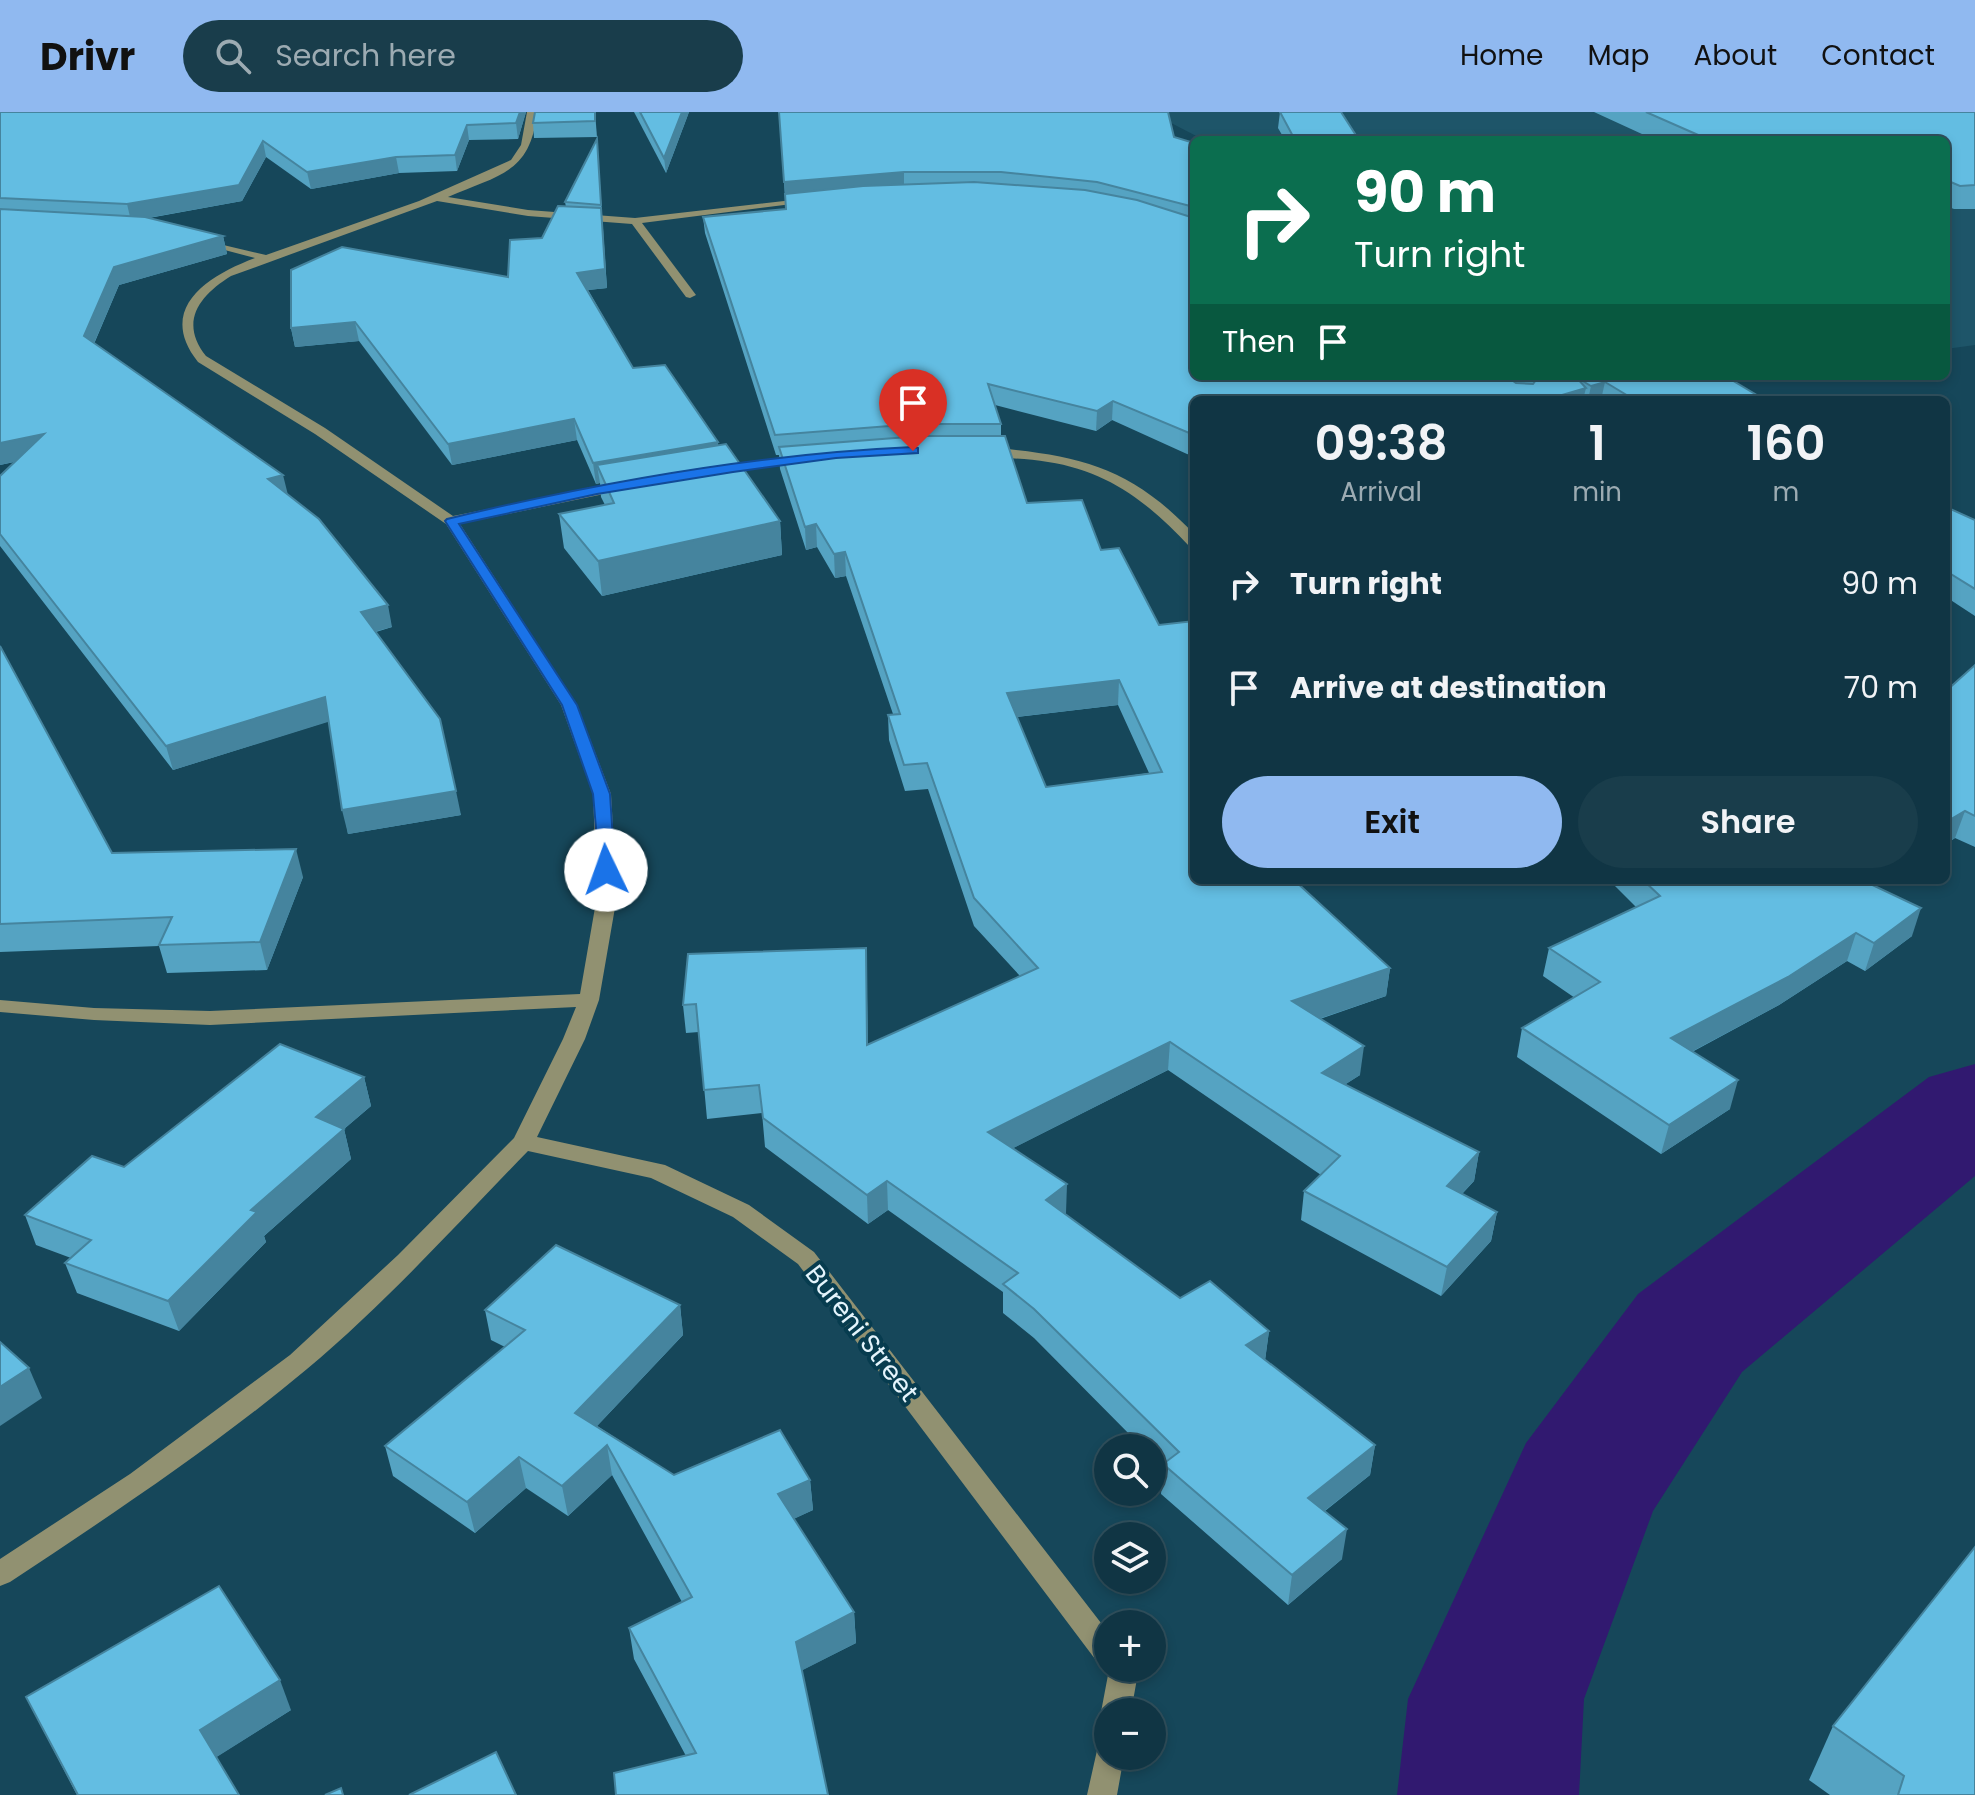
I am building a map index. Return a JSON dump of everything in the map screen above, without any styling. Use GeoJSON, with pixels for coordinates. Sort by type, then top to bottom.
{"type":"FeatureCollection","features":[{"type":"Feature","properties":{"kind":"street"},"geometry":{"type":"LineString","coordinates":[[0,1574],[139,1482],[299,1362],[406,1261],[523,1142],[574,1039],[589,1000],[607,896],[602,794],[569,705],[451,521],[320,431],[202,359],[190,346],[185,329],[189,313],[199,296],[219,278],[266,258],[437,198],[514,162],[527,147],[532,112]]}},
{"type":"Feature","properties":{"kind":"street"},"geometry":{"type":"LineString","coordinates":[[437,198],[528,213],[635,221],[823,200]]}},
{"type":"Feature","properties":{"kind":"street"},"geometry":{"type":"LineString","coordinates":[[635,221],[690,295]]}},
{"type":"Feature","properties":{"kind":"street"},"geometry":{"type":"LineString","coordinates":[[194,239],[266,258]]}},
{"type":"Feature","properties":{"kind":"street"},"geometry":{"type":"LineString","coordinates":[[976,450],[1066,459],[1107,471],[1141,492],[1173,518],[1190,538]]}},
{"type":"Feature","properties":{"kind":"street"},"geometry":{"type":"LineString","coordinates":[[703,473],[821,456]]}},
{"type":"Feature","properties":{"kind":"street"},"geometry":{"type":"LineString","coordinates":[[451,521],[642,483]]}},
{"type":"Feature","properties":{"kind":"street"},"geometry":{"type":"LineString","coordinates":[[0,1006],[94,1014],[210,1018],[589,1000]]}},
{"type":"Feature","properties":{"kind":"street","name":"Bureni Street"},"geometry":{"type":"LineString","coordinates":[[523,1142],[657,1171],[741,1211],[806,1258],[1094,1635]]}},
{"type":"Feature","properties":{"kind":"street"},"geometry":{"type":"LineString","coordinates":[[1102,1795],[1106,1770]]}},
{"type":"Feature","properties":{"kind":"shaded area"},"geometry":{"type":"Polygon","coordinates":[[[1150,112],[1975,112],[1975,345],[1950,348],[1950,136],[1196,136],[1150,112]]]}},
{"type":"Feature","properties":{"kind":"building"},"geometry":{"type":"Polygon","coordinates":[[[0,112],[520,112],[516,123],[467,125],[455,155],[396,157],[307,172],[263,141],[239,185],[127,204],[0,198],[0,112]]]}},
{"type":"Feature","properties":{"kind":"building"},"geometry":{"type":"Polygon","coordinates":[[[535,112],[595,112],[595,121],[533,123],[535,112]]]}},
{"type":"Feature","properties":{"kind":"building"},"geometry":{"type":"Polygon","coordinates":[[[640,112],[682,112],[664,158],[640,112]]]}},
{"type":"Feature","properties":{"kind":"building"},"geometry":{"type":"Polygon","coordinates":[[[779,112],[1168,112],[1174,137],[1190,142],[1190,206],[1097,182],[1001,172],[904,172],[784,182],[779,112]]]}},
{"type":"Feature","properties":{"kind":"building"},"geometry":{"type":"Polygon","coordinates":[[[1280,112],[1341,112],[1356,136],[1293,136],[1280,112]]]}},
{"type":"Feature","properties":{"kind":"building"},"geometry":{"type":"Polygon","coordinates":[[[1646,112],[1975,112],[1975,185],[1960,186],[1950,182],[1950,136],[1700,136],[1646,112]]]}},
{"type":"Feature","properties":{"kind":"building"},"geometry":{"type":"Polygon","coordinates":[[[597,139],[601,205],[565,202],[597,139]]]}},
{"type":"Feature","properties":{"kind":"building"},"geometry":{"type":"Polygon","coordinates":[[[974,182],[1085,190],[1137,200],[1190,217],[1190,380],[1512,380],[1533,384],[1536,380],[1579,380],[1586,388],[1559,396],[1190,396],[1190,433],[1113,401],[1097,411],[988,384],[1001,424],[915,424],[775,435],[703,217],[786,209],[785,194],[863,186],[974,182]]]}},
{"type":"Feature","properties":{"kind":"building"},"geometry":{"type":"Polygon","coordinates":[[[558,206],[601,208],[605,269],[577,273],[633,368],[665,365],[718,442],[593,463],[574,419],[448,444],[355,322],[291,328],[291,270],[342,247],[508,277],[510,240],[542,238],[558,206]]]}},
{"type":"Feature","properties":{"kind":"building"},"geometry":{"type":"Polygon","coordinates":[[[0,209],[145,217],[223,236],[114,267],[84,336],[283,475],[268,479],[319,519],[388,605],[361,612],[440,719],[456,791],[342,810],[325,697],[166,746],[0,534],[0,476],[44,434],[0,443],[0,209]]]}},
{"type":"Feature","properties":{"kind":"building"},"geometry":{"type":"Polygon","coordinates":[[[1581,380],[1732,380],[1758,396],[1628,396],[1605,382],[1591,386],[1581,380]]]}},
{"type":"Feature","properties":{"kind":"building"},"geometry":{"type":"Polygon","coordinates":[[[921,436],[1005,436],[1027,503],[1082,500],[1101,550],[1119,548],[1159,625],[1190,621],[1190,884],[1298,884],[1390,968],[1292,1001],[1364,1046],[1322,1073],[1479,1152],[1447,1186],[1497,1212],[1447,1267],[1304,1191],[1340,1156],[1170,1042],[988,1132],[1067,1184],[1046,1200],[1180,1298],[1210,1281],[1269,1331],[1246,1345],[1375,1445],[1308,1498],[1347,1529],[1292,1575],[1166,1467],[1166,1462],[1179,1452],[1166,1439],[1166,1434],[1161,1434],[1034,1309],[1003,1284],[1018,1273],[887,1181],[867,1195],[763,1118],[759,1085],[704,1090],[696,1004],[683,1005],[688,954],[866,948],[867,1045],[1038,968],[974,898],[927,763],[904,765],[888,715],[900,714],[845,552],[834,554],[816,524],[805,527],[779,447],[921,436]],[[1119,680],[1007,693],[1046,787],[1162,772],[1119,680]]]}},
{"type":"Feature","properties":{"kind":"building"},"geometry":{"type":"Polygon","coordinates":[[[726,444],[780,521],[598,561],[559,514],[614,503],[597,465],[726,444]]]}},
{"type":"Feature","properties":{"kind":"building"},"geometry":{"type":"Polygon","coordinates":[[[1950,509],[1975,520],[1975,589],[1950,573],[1950,509]]]}},
{"type":"Feature","properties":{"kind":"building"},"geometry":{"type":"Polygon","coordinates":[[[0,646],[112,853],[296,849],[260,942],[159,945],[172,917],[0,924],[0,646]]]}},
{"type":"Feature","properties":{"kind":"building"},"geometry":{"type":"Polygon","coordinates":[[[1975,665],[1975,816],[1965,811],[1950,820],[1950,687],[1975,665]]]}},
{"type":"Feature","properties":{"kind":"building"},"geometry":{"type":"Polygon","coordinates":[[[1647,884],[1870,884],[1921,908],[1874,943],[1856,933],[1788,977],[1671,1038],[1738,1080],[1669,1125],[1522,1028],[1600,982],[1549,948],[1660,896],[1647,884]]]}},
{"type":"Feature","properties":{"kind":"building"},"geometry":{"type":"Polygon","coordinates":[[[280,1044],[364,1077],[316,1117],[344,1129],[251,1210],[257,1212],[168,1301],[65,1263],[91,1240],[25,1215],[92,1156],[124,1167],[280,1044]]]}},
{"type":"Feature","properties":{"kind":"building"},"geometry":{"type":"Polygon","coordinates":[[[556,1245],[680,1305],[575,1413],[674,1475],[780,1430],[810,1480],[778,1494],[854,1612],[796,1642],[828,1795],[616,1795],[614,1773],[696,1753],[629,1628],[692,1597],[607,1445],[562,1486],[519,1457],[467,1502],[385,1446],[525,1330],[485,1310],[556,1245]]]}},
{"type":"Feature","properties":{"kind":"building"},"geometry":{"type":"Polygon","coordinates":[[[0,1342],[29,1368],[0,1387],[0,1342]]]}},
{"type":"Feature","properties":{"kind":"building"},"geometry":{"type":"Polygon","coordinates":[[[1975,1547],[1975,1795],[1898,1795],[1904,1776],[1833,1726],[1975,1547]]]}},
{"type":"Feature","properties":{"kind":"building"},"geometry":{"type":"Polygon","coordinates":[[[219,1586],[280,1680],[200,1730],[239,1795],[78,1795],[26,1697],[219,1586]]]}},
{"type":"Feature","properties":{"kind":"building"},"geometry":{"type":"Polygon","coordinates":[[[496,1752],[516,1795],[409,1795],[496,1752]]]}},
{"type":"Feature","properties":{"kind":"building"},"geometry":{"type":"Polygon","coordinates":[[[341,1788],[343,1795],[325,1795],[341,1788]]]}},
{"type":"Feature","properties":{"kind":"waterway"},"geometry":{"type":"LineString","coordinates":[[1488,1795],[1496,1699],[1582,1489],[1690,1333],[1975,1107]]}},
{"type":"Feature","properties":{"kind":"route"},"geometry":{"type":"LineString","coordinates":[[606,870],[602,794],[569,705],[451,521],[597,490],[733,468],[836,454],[913,451]]}}]}
